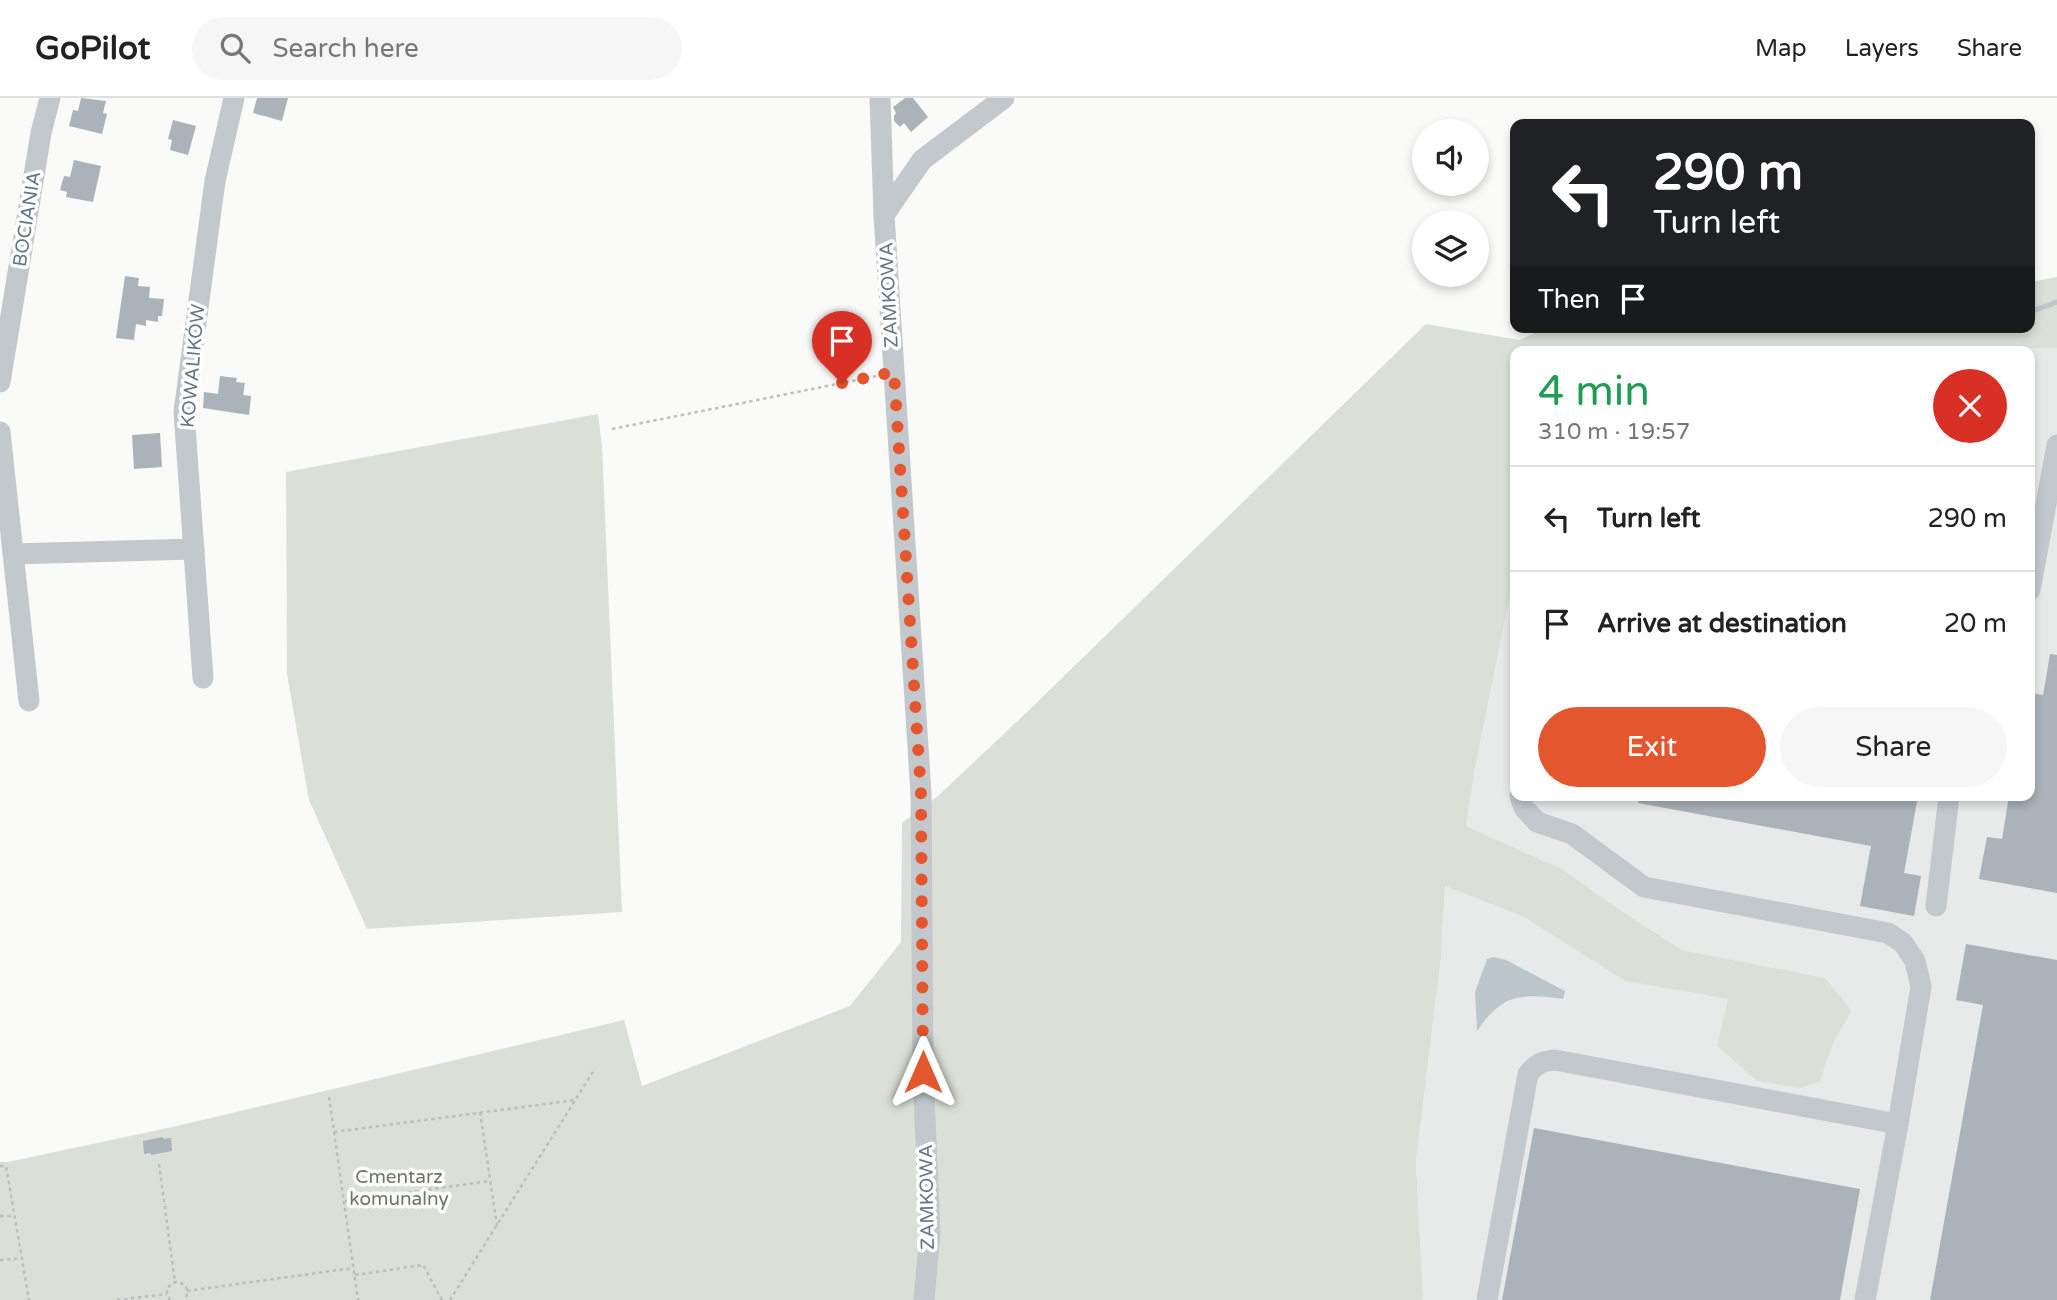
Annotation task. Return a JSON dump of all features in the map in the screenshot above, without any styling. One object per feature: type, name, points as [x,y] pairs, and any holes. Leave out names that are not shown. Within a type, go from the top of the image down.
[{"type":"street","name":"BOCIANIA","points":[[0,382],[41,133],[50,98]]},
{"type":"street","name":"KOWALIKÓW","points":[[203,678],[184,412],[215,181],[234,98]]},
{"type":"street","points":[[880,98],[884,215]]},
{"type":"street","name":"ZAMKOWA","points":[[925,1300],[930,1232],[923,1072],[921,794],[884,215],[922,160],[1004,98]]},
{"type":"street","points":[[0,432],[29,701]]},
{"type":"street","points":[[2035,563],[2057,445]]},
{"type":"street","points":[[13,554],[194,549]]},
{"type":"street","points":[[1522,801],[1524,808],[1537,822],[1572,834],[1644,887],[1888,933],[1903,943],[1915,961],[1921,987],[1865,1300]]},
{"type":"street","points":[[1936,906],[1948,801]]},
{"type":"street","points":[[1487,1300],[1528,1074],[1534,1065],[1555,1060],[1898,1124]]},
{"type":"path","points":[[612,429],[894,372]]},
{"type":"path","points":[[450,1300],[594,1070]]},
{"type":"path","points":[[330,1097],[358,1300]]},
{"type":"path","points":[[334,1132],[576,1100]]},
{"type":"path","points":[[480,1112],[497,1226]]},
{"type":"path","points":[[159,1164],[175,1282]]},
{"type":"path","points":[[0,1166],[6,1166],[29,1300]]},
{"type":"path","points":[[344,1201],[490,1181]]},
{"type":"path","points":[[0,1216],[14,1216]]},
{"type":"path","points":[[0,1260],[22,1258]]},
{"type":"path","points":[[354,1275],[423,1265],[442,1300]]},
{"type":"path","points":[[187,1291],[353,1268]]},
{"type":"path","points":[[170,1300],[167,1287],[175,1282],[182,1283],[187,1291]]},
{"type":"path","points":[[184,1300],[187,1291]]},
{"type":"path","points":[[117,1300],[167,1294]]},
{"type":"shaded area","points":[[2035,348],[2057,348],[2057,1300],[1423,1300],[1416,1161],[1441,957],[1445,886],[1524,917],[1625,981],[1728,999],[1820,1081],[1834,1041],[1852,1011],[1824,978],[1682,950],[1562,869],[1466,826],[1510,596],[1510,801],[2035,801]]},
{"type":"shaded area","points":[[1493,957],[1506,960],[1565,991],[1563,999],[1535,996],[1514,999],[1495,1010],[1477,1031],[1475,992],[1487,959]]},
{"type":"green space","name":"Cmentarz komunalny","points":[[2057,277],[2057,348],[1510,346],[1510,596],[1466,826],[1562,869],[1682,950],[1825,978],[1852,1011],[1834,1041],[1820,1081],[1801,1088],[1757,1081],[1717,1046],[1728,999],[1625,981],[1524,917],[1445,886],[1441,957],[1416,1161],[1423,1300],[0,1300],[0,1162],[177,1126],[624,1020],[642,1086],[850,1006],[901,942],[902,823],[939,795],[1025,714],[1426,324],[1519,340],[1535,333],[2035,333],[2035,281]]},
{"type":"green space","points":[[598,414],[602,446],[622,912],[367,929],[309,800],[287,674],[286,472]]},
{"type":"building","points":[[81,98],[106,101],[103,113],[107,114],[102,134],[69,126],[73,110],[78,111]]},
{"type":"building","points":[[257,98],[288,98],[282,121],[253,113]]},
{"type":"building","points":[[905,98],[913,98],[928,117],[911,132],[904,123],[900,127],[894,121],[896,113],[893,107]]},
{"type":"building","points":[[173,120],[196,126],[188,155],[170,150],[172,140],[168,139]]},
{"type":"building","points":[[74,160],[101,166],[93,202],[66,197],[67,192],[60,190],[64,176],[70,177]]},
{"type":"building","points":[[125,276],[139,278],[138,286],[150,287],[149,298],[164,299],[162,316],[158,316],[158,322],[146,320],[146,326],[136,324],[134,340],[116,338]]},
{"type":"building","points":[[220,376],[237,378],[236,382],[245,383],[243,395],[251,396],[249,415],[203,408],[204,392],[218,394]]},
{"type":"building","points":[[160,433],[162,467],[134,469],[132,435]]},
{"type":"building","points":[[2050,654],[2057,655],[2057,893],[1979,879],[1987,837],[2002,839],[2008,801],[2035,801],[2035,694],[2043,695]]},
{"type":"building","points":[[1917,801],[1904,873],[1921,876],[1914,916],[1860,906],[1871,846],[1638,803]]},
{"type":"building","points":[[1966,944],[2057,960],[2057,1300],[1930,1300],[1983,1005],[1956,1000]]},
{"type":"building","points":[[1534,1128],[1860,1189],[1840,1300],[1502,1300]]},
{"type":"building","points":[[171,1138],[172,1151],[144,1154],[143,1141]]},
{"type":"waterway","points":[[2035,310],[2057,302]]},
{"type":"route","points":[[842,383],[894,372],[921,794],[923,1072]]}]
